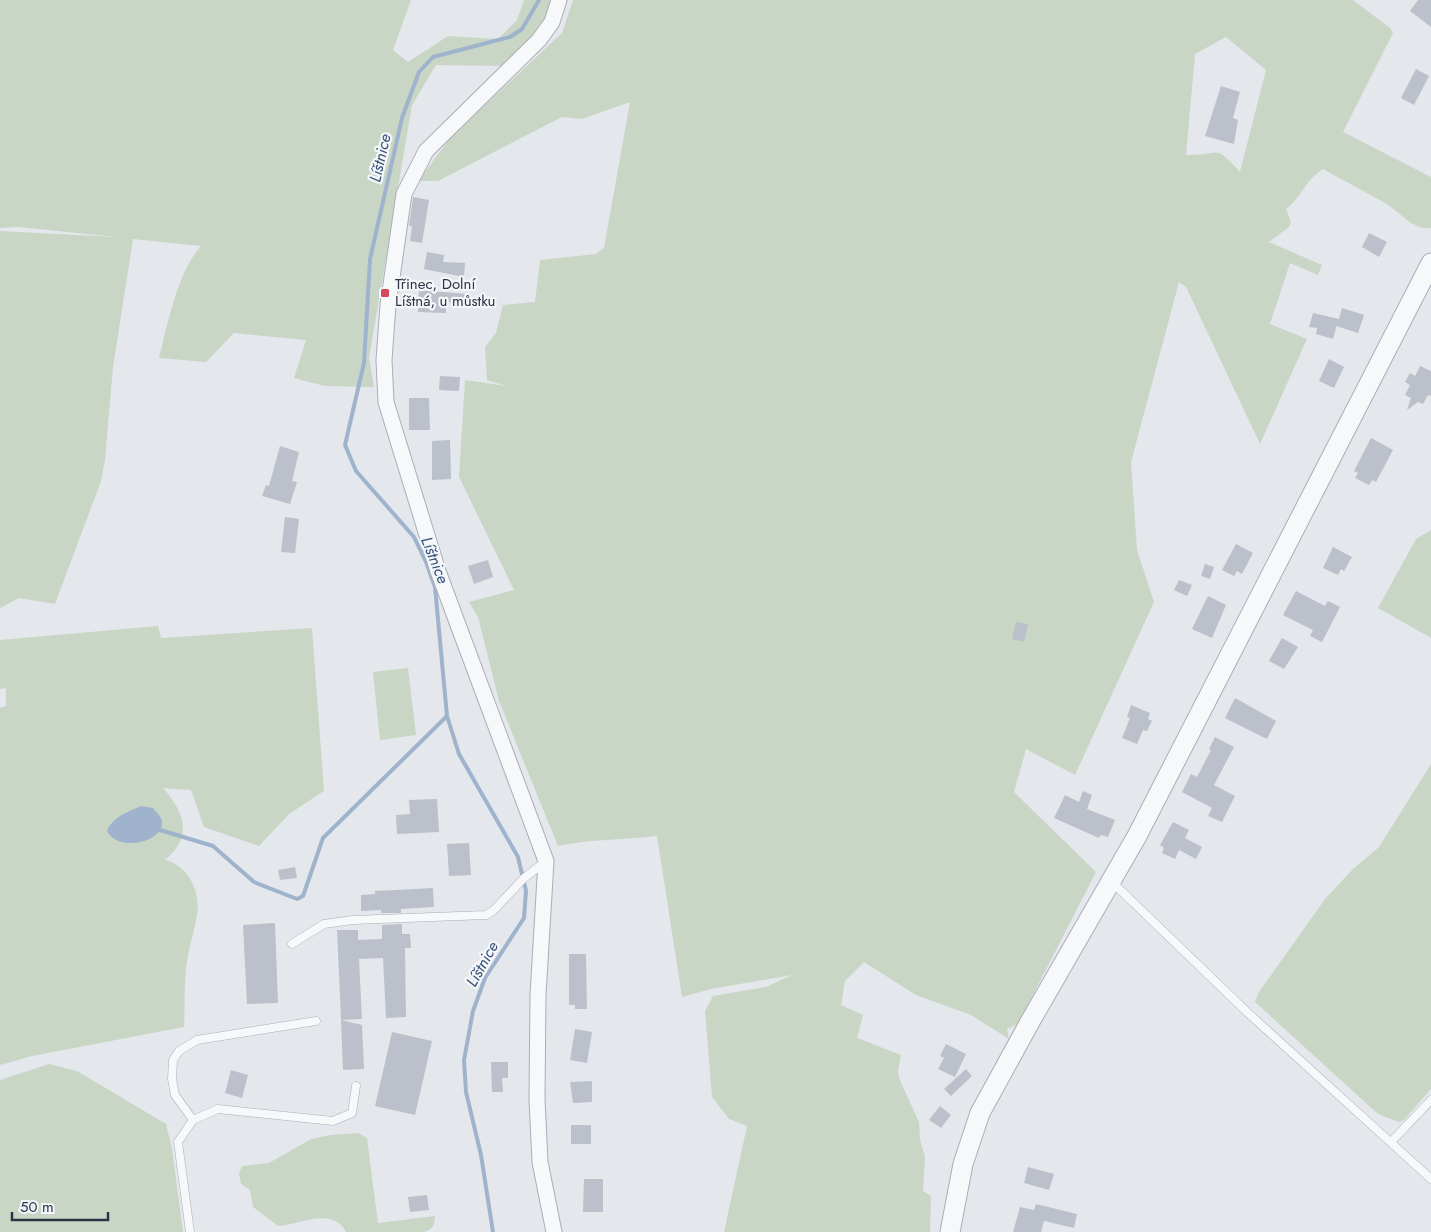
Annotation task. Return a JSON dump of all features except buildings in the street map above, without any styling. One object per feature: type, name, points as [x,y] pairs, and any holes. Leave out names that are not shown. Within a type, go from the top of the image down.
[{"type":"street","points":[[554,1232],[540,1162],[537,1099],[538,995],[546,861],[438,571],[386,402],[384,360],[388,305],[400,213],[404,194],[413,173],[426,151],[539,40],[552,22],[559,0]]},
{"type":"street","points":[[952,1231],[964,1164],[980,1113],[1137,836],[1431,263]]},
{"type":"lane","points":[[292,944],[324,924],[352,920],[486,915],[494,910],[523,879],[546,861]]},
{"type":"lane","points":[[1111,882],[1247,1012],[1431,1178]]},
{"type":"lane","points":[[194,1120],[175,1095],[172,1078],[173,1060],[179,1051],[197,1040],[316,1021]]},
{"type":"lane","points":[[190,1232],[178,1142],[194,1120],[218,1109],[332,1121],[352,1113],[356,1086]]},
{"type":"lane","points":[[1392,1141],[1431,1100]]},
{"type":"green space","points":[[0,0],[411,0],[393,50],[408,62],[448,36],[498,39],[517,20],[524,0],[554,0],[539,28],[502,66],[436,65],[412,105],[369,358],[374,387],[325,386],[294,378],[306,340],[234,333],[206,362],[159,358],[174,299],[186,270],[201,246],[133,239],[113,367],[105,460],[101,481],[55,604],[19,598],[0,608],[0,231],[116,237],[19,227],[0,228]]},
{"type":"green space","points":[[573,0],[1353,0],[1390,28],[1393,33],[1343,132],[1431,177],[1431,228],[1422,228],[1411,223],[1387,204],[1323,169],[1312,178],[1286,209],[1291,222],[1289,227],[1269,242],[1322,265],[1318,275],[1290,263],[1270,324],[1307,339],[1260,444],[1186,287],[1179,282],[1131,462],[1137,550],[1154,602],[1075,775],[1026,749],[1014,792],[1096,872],[1018,1024],[1007,1029],[1009,1039],[971,1015],[916,995],[864,962],[845,981],[841,1005],[863,1015],[857,1038],[901,1055],[898,1070],[899,1078],[919,1122],[920,1140],[925,1157],[923,1191],[931,1196],[930,1232],[724,1232],[747,1126],[729,1119],[712,1097],[705,1011],[713,996],[766,987],[792,975],[711,989],[682,997],[657,836],[582,842],[558,846],[499,701],[478,617],[469,602],[514,590],[459,477],[465,380],[506,386],[487,380],[485,347],[496,333],[503,305],[535,302],[540,260],[596,254],[604,248],[630,102],[582,119],[562,117],[438,181],[418,181],[451,137],[562,33]],"holes":[[[1226,37],[1266,70],[1240,172],[1221,154],[1186,155],[1195,54]]]},
{"type":"green space","points":[[1431,530],[1431,638],[1378,608],[1416,539]]},
{"type":"green space","points":[[158,626],[161,638],[312,628],[324,791],[289,814],[259,846],[204,827],[191,790],[163,788],[177,807],[183,825],[180,843],[165,860],[180,867],[186,874],[195,889],[198,906],[186,968],[184,1027],[32,1056],[0,1065],[0,708],[6,706],[6,688],[0,689],[0,640]]},
{"type":"green space","points":[[408,668],[416,735],[380,740],[373,672]]},
{"type":"green space","points":[[1431,764],[1431,1089],[1404,1120],[1399,1122],[1378,1114],[1255,1002],[1259,992],[1325,899],[1353,869],[1379,847]]},
{"type":"green space","points":[[49,1064],[77,1071],[166,1124],[172,1149],[183,1232],[0,1232],[0,1080]]},
{"type":"green space","points":[[358,1133],[367,1138],[378,1223],[435,1216],[433,1225],[429,1230],[424,1232],[346,1232],[340,1224],[324,1218],[278,1226],[253,1207],[250,1190],[241,1184],[239,1173],[242,1166],[269,1163],[311,1139],[330,1135]]},
{"type":"water","points":[[141,806],[153,808],[161,817],[161,829],[156,835],[148,840],[129,843],[112,837],[107,830],[113,821]]},
{"type":"waterway","name":"Líštnice","points":[[493,1232],[481,1155],[466,1092],[464,1060],[473,1011],[485,978],[524,918],[526,891],[518,857],[459,754],[447,716],[435,587],[426,562],[414,537],[356,471],[345,445],[364,363],[370,259],[402,118],[419,72],[433,57],[510,37],[522,29],[539,0]]},
{"type":"waterway","points":[[160,830],[213,846],[254,882],[297,899],[303,896],[323,838],[447,716]]},
{"type":"place","name":"Třinec, Dolní Líštná, u můstku","points":[[385,293]]}]
